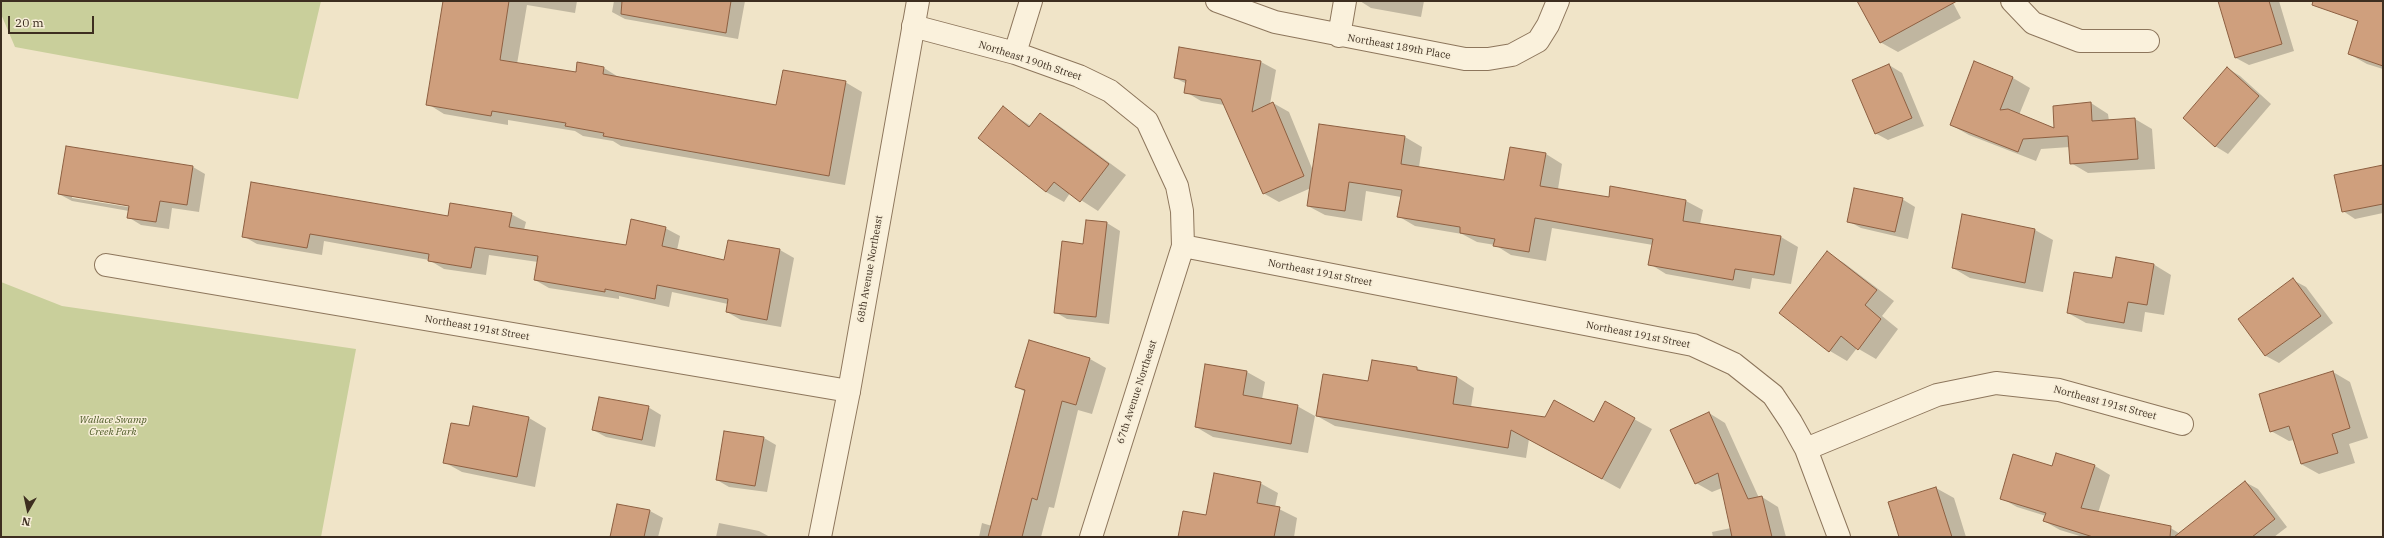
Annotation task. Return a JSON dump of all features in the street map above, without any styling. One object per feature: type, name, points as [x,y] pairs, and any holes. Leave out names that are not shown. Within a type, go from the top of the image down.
[{"type":"street","name":"68th Avenue Northeast","points":[[820,537],[849,391],[918,1]]},
{"type":"street","points":[[1015,53],[1031,1]]},
{"type":"street","name":"Northeast 189th Place","points":[[1217,1],[1275,22],[1339,36],[1465,59],[1488,58],[1512,54],[1538,41],[1548,25],[1558,1]]},
{"type":"street","points":[[1339,36],[1345,1]]},
{"type":"street","points":[[2012,1],[2033,23],[2080,41],[2148,41]]},
{"type":"street","name":"Northeast 190th Street","points":[[913,26],[1015,53],[1080,76],[1110,92],[1147,121],[1177,186],[1182,211],[1183,246]]},
{"type":"street","name":"Northeast 191st Street","points":[[1183,246],[1692,346],[1734,364],[1754,378],[1773,395],[1806,449],[1938,395],[1996,382],[2059,390],[2182,424]]},
{"type":"street","name":"67th Avenue Northeast","points":[[1091,537],[1183,246]]},
{"type":"street","name":"Northeast 191st Street","points":[[106,264],[849,391]]},
{"type":"street","points":[[1806,449],[1839,537]]},
{"type":"green space","points":[[1,1],[321,1],[298,99],[15,47],[1,14]]},
{"type":"green space","name":"Wallace Swamp Creek Park","points":[[1,282],[62,306],[356,349],[321,537],[1,537]]},
{"type":"building","points":[[443,1],[509,1],[500,60],[576,72],[577,62],[604,67],[603,74],[776,105],[783,70],[846,81],[829,176],[603,136],[604,133],[565,126],[566,123],[492,111],[491,116],[426,105]]},
{"type":"building","points":[[622,1],[731,1],[726,33],[621,14]]},
{"type":"building","points":[[1857,1],[1957,1],[1880,43]]},
{"type":"building","points":[[2218,1],[2269,1],[2282,44],[2235,58]]},
{"type":"building","points":[[2313,1],[2383,1],[2383,66],[2348,54],[2358,21],[2312,5]]},
{"type":"building","points":[[1179,47],[1261,61],[1252,112],[1273,102],[1304,176],[1263,194],[1221,99],[1184,93],[1186,80],[1174,78]]},
{"type":"building","points":[[1974,61],[2013,77],[2000,110],[2008,109],[2054,128],[2053,106],[2091,102],[2092,121],[2135,118],[2138,159],[2070,164],[2068,136],[2023,139],[2018,152],[1950,125]]},
{"type":"building","points":[[1889,64],[1912,118],[1875,134],[1852,80]]},
{"type":"building","points":[[2227,67],[2259,96],[2215,147],[2183,118]]},
{"type":"building","points":[[1003,106],[1029,127],[1040,113],[1109,164],[1080,202],[1054,182],[1046,192],[978,138]]},
{"type":"building","points":[[1319,124],[1405,136],[1401,164],[1504,180],[1510,147],[1546,153],[1540,186],[1609,197],[1610,186],[1686,200],[1683,221],[1781,236],[1774,275],[1735,269],[1733,280],[1648,265],[1653,239],[1535,218],[1529,252],[1493,246],[1495,239],[1460,233],[1460,227],[1397,217],[1402,190],[1349,182],[1345,211],[1307,206]]},
{"type":"building","points":[[66,146],[193,166],[187,205],[160,201],[156,222],[127,218],[129,206],[58,194]]},
{"type":"building","points":[[2383,165],[2383,204],[2342,212],[2334,175]]},
{"type":"building","points":[[251,182],[448,216],[450,203],[512,213],[509,227],[626,245],[631,219],[666,227],[662,246],[724,260],[728,240],[780,249],[767,320],[726,312],[728,299],[657,285],[655,299],[605,289],[605,292],[534,280],[538,256],[475,247],[471,268],[428,261],[429,254],[310,234],[307,248],[242,237]]},
{"type":"building","points":[[1854,188],[1903,198],[1895,232],[1847,222]]},
{"type":"building","points":[[1962,214],[2035,229],[2025,283],[1952,268]]},
{"type":"building","points":[[1086,220],[1107,222],[1096,317],[1054,313],[1062,241],[1083,244]]},
{"type":"building","points":[[1827,251],[1877,290],[1865,305],[1881,319],[1858,350],[1841,336],[1829,352],[1779,313]]},
{"type":"building","points":[[2116,257],[2154,264],[2147,305],[2128,302],[2124,323],[2067,313],[2074,272],[2112,278]]},
{"type":"building","points":[[2293,278],[2321,316],[2265,356],[2238,319]]},
{"type":"building","points":[[1029,340],[1090,358],[1076,405],[1062,401],[1037,500],[1032,498],[1022,537],[988,537],[1025,390],[1015,387]]},
{"type":"building","points":[[1372,360],[1417,367],[1417,370],[1457,377],[1453,404],[1545,417],[1554,400],[1594,422],[1605,401],[1635,418],[1602,479],[1511,430],[1508,448],[1316,416],[1323,374],[1368,381]]},
{"type":"building","points":[[1205,364],[1247,371],[1243,395],[1298,405],[1291,444],[1195,427]]},
{"type":"building","points":[[2333,371],[2350,428],[2332,434],[2338,453],[2301,464],[2289,426],[2270,432],[2259,394]]},
{"type":"building","points":[[599,397],[649,406],[642,440],[592,430]]},
{"type":"building","points":[[473,406],[529,417],[517,477],[443,463],[451,423],[469,426]]},
{"type":"building","points":[[1709,412],[1748,499],[1762,496],[1772,537],[1732,537],[1718,473],[1695,484],[1670,430]]},
{"type":"building","points":[[724,431],[764,437],[755,486],[716,480]]},
{"type":"building","points":[[2056,453],[2095,465],[2081,508],[2171,526],[2170,537],[2093,537],[2043,521],[2046,513],[2000,499],[2013,454],[2052,466]]},
{"type":"building","points":[[1214,473],[1261,482],[1257,503],[1280,507],[1274,537],[1178,537],[1183,511],[1206,515]]},
{"type":"building","points":[[2245,481],[2275,519],[2252,537],[2174,537]]},
{"type":"building","points":[[1936,487],[1952,537],[1899,537],[1888,502]]},
{"type":"building","points":[[617,504],[650,510],[644,537],[610,537]]}]
